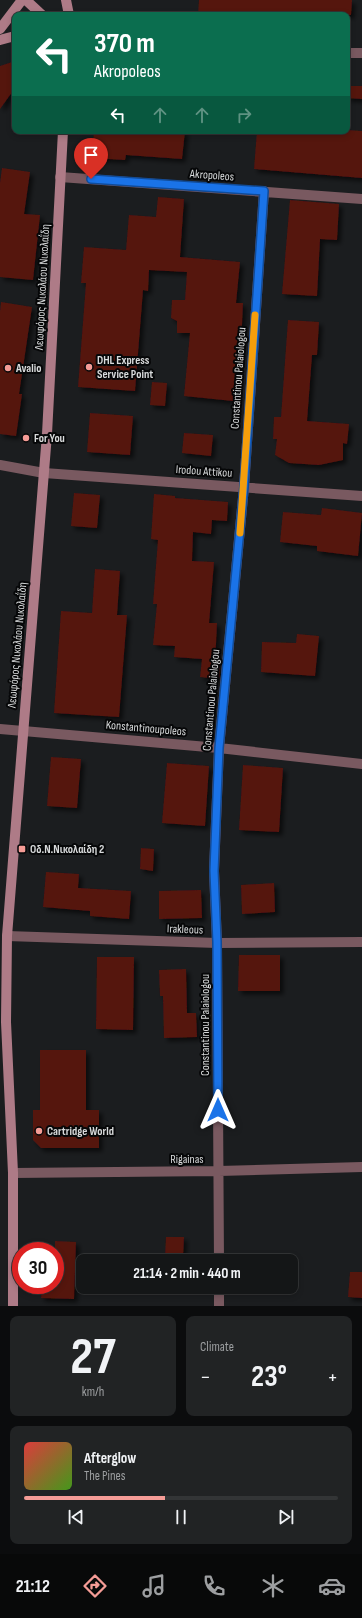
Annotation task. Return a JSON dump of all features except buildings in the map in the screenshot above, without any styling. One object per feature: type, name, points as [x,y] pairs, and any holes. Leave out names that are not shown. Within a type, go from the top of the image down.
[{"type":"street","points":[[13,12],[22,0]]},
{"type":"street","points":[[26,0],[39,12]]},
{"type":"street","points":[[66,0],[68,12]]},
{"type":"street","points":[[0,29],[12,13]]},
{"type":"street","points":[[0,40],[12,37]]},
{"type":"street","points":[[350,53],[362,53]]},
{"type":"street","name":"Λεωφόρος Νικολάου Νικολαΐδη","points":[[13,1306],[13,1173],[3,1022],[7,936],[22,731],[47,434],[60,177],[64,134]]},
{"type":"street","name":"Akropoleos","points":[[60,177],[362,199]]},
{"type":"street","name":"Constantinou Palaiologou","points":[[219,1254],[217,942],[214,871],[219,748],[244,487],[264,191]]},
{"type":"street","name":"Irodou Attikou","points":[[0,465],[44,473],[362,496]]},
{"type":"street","name":"Konstantinoupoleos","points":[[0,729],[219,748],[362,764]]},
{"type":"street","name":"Irakleous","points":[[7,936],[217,942],[362,942]]},
{"type":"street","name":"Rigainas","points":[[13,1173],[219,1171],[362,1167]]},
{"type":"street","points":[[219,1294],[219,1306]]},
{"type":"slow traffic","points":[[240,533],[255,315]]},
{"type":"place","name":"DHL Express Service Point","points":[[89,367]]},
{"type":"place","name":"Avalio","points":[[8,368]]},
{"type":"place","name":"For You","points":[[26,438]]},
{"type":"place","name":"Οδ.Ν.Νικολαίδη 2","points":[[22,849]]},
{"type":"place","name":"Cartridge World","points":[[39,1131]]},
{"type":"route","points":[[91,179],[264,191],[244,487],[219,748],[214,871],[217,942],[218,1110]]}]
